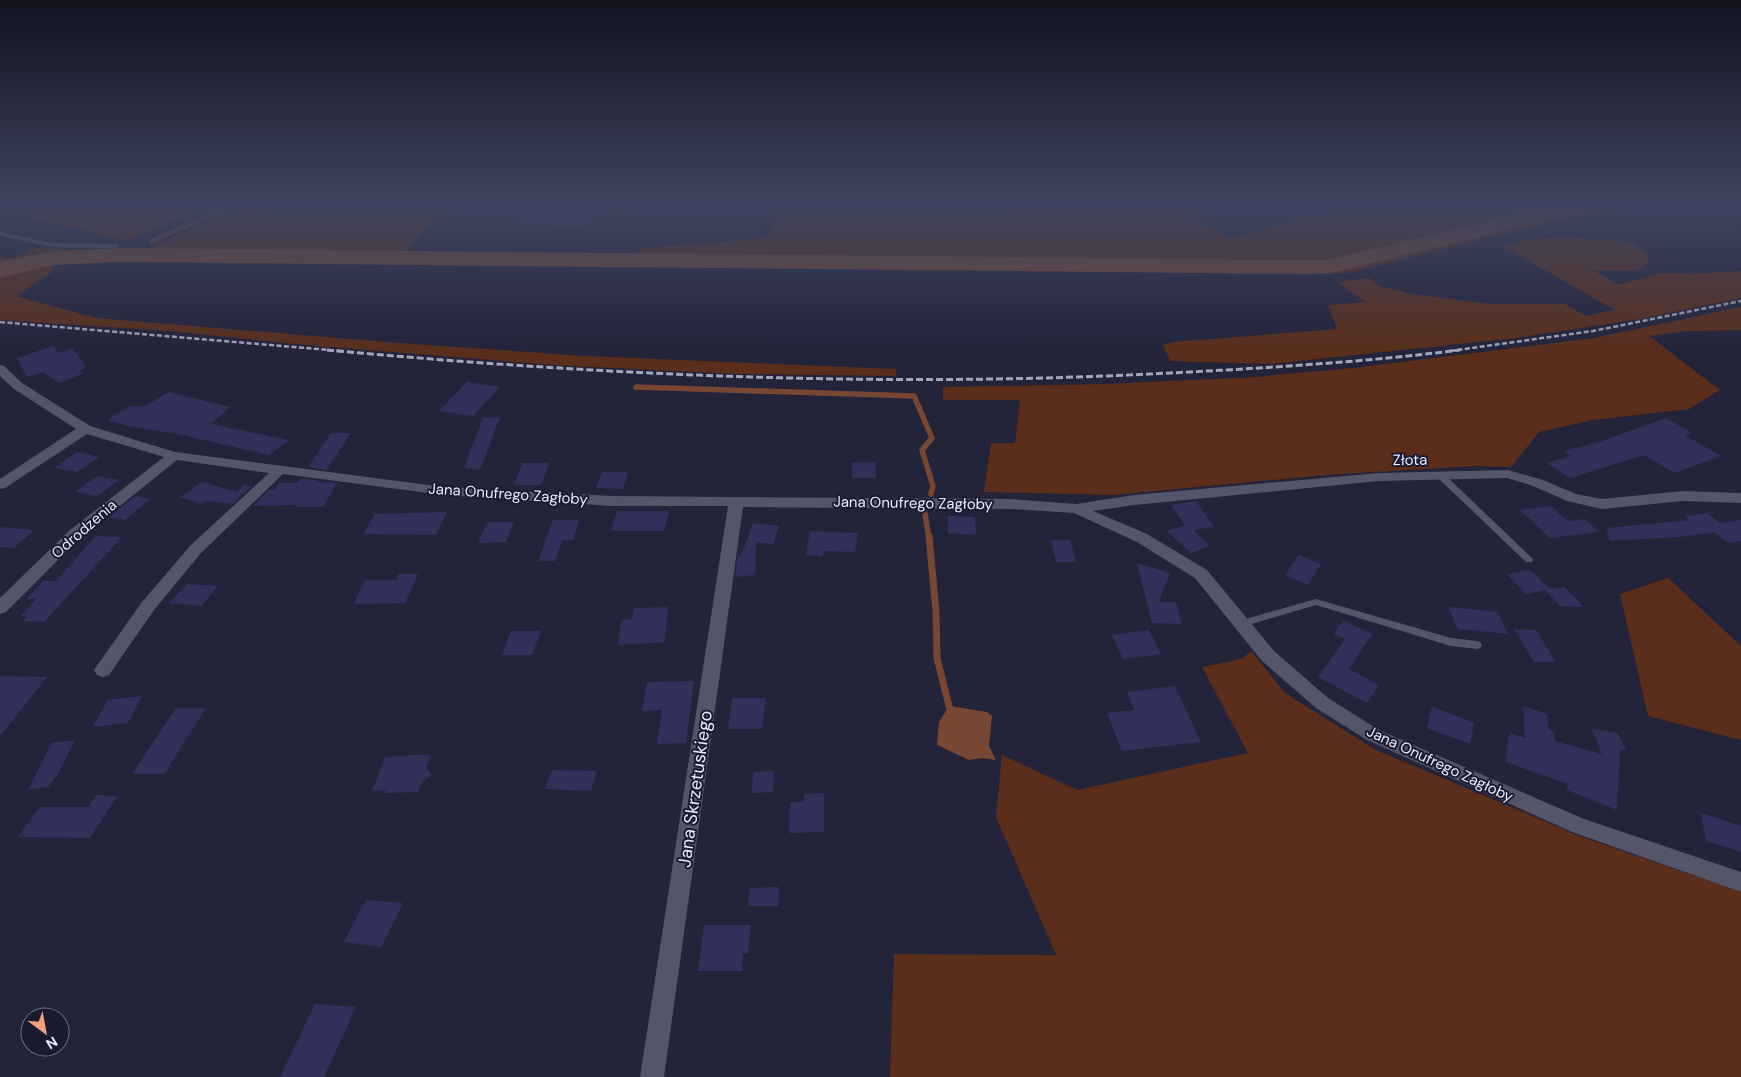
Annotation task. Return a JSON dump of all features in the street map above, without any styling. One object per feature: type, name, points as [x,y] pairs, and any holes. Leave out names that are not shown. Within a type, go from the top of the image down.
[{"type":"street","name":"Jana Onufrego Zagłoby","points":[[0,369],[18,386],[85,429],[174,456],[444,491],[612,501],[1011,504],[1076,509],[1142,538],[1201,574],[1268,656],[1322,703],[1373,735],[1579,826],[1741,882]]},
{"type":"street","points":[[0,486],[85,429]]},
{"type":"street","name":"Odrodzenia","points":[[0,608],[75,534],[174,456]]},
{"type":"street","points":[[103,670],[148,606],[196,549],[281,469]]},
{"type":"street","name":"Złota","points":[[1076,509],[1134,500],[1370,478],[1508,474],[1572,498],[1602,504],[1683,496],[1741,498]]},
{"type":"street","name":"Jana Skrzetuskiego","points":[[652,1077],[736,502]]},
{"type":"lane","points":[[1441,476],[1530,560]]},
{"type":"lane","points":[[1241,623],[1316,602],[1451,642],[1477,646]]},
{"type":"shaded area","points":[[22,254],[57,254],[0,268],[0,256],[12,259]]},
{"type":"shaded area","points":[[1371,254],[1331,264],[1280,265],[638,255]]},
{"type":"shaded area","points":[[1394,254],[1424,254],[1348,273],[1327,274],[1321,270],[1334,269]]},
{"type":"shaded area","points":[[1517,254],[1647,254],[1649,262],[1639,270],[1593,270],[1617,285],[1661,273],[1693,274],[1741,271],[1741,298],[1640,319],[1516,338],[1270,364],[1170,361],[1163,345],[1173,342],[1337,329],[1328,305],[1365,302],[1338,282],[1369,278],[1379,286],[1411,294],[1490,304],[1565,304],[1585,316],[1615,310]]},
{"type":"shaded area","points":[[53,262],[52,272],[16,296],[96,318],[385,342],[585,356],[896,369],[896,376],[735,374],[552,365],[305,345],[170,331],[0,320],[0,272]]},
{"type":"shaded area","points":[[1741,307],[1741,330],[1688,331],[1649,336],[1720,390],[1689,409],[1593,420],[1539,432],[1511,467],[1473,466],[1326,475],[1113,495],[984,492],[991,443],[1015,443],[1020,400],[943,400],[943,387],[1105,384],[1255,377],[1353,368],[1594,338]]},
{"type":"shaded area","points":[[1668,578],[1741,646],[1741,740],[1648,716],[1620,594]]},
{"type":"shaded area","points":[[1251,651],[1285,693],[1376,750],[1582,837],[1741,892],[1741,1077],[890,1077],[894,954],[1056,955],[996,817],[1002,755],[1077,790],[1248,753],[1202,667],[1242,659]]},
{"type":"shaded area","points":[[949,706],[987,712],[992,716],[989,746],[996,760],[982,758],[969,760],[937,745],[939,722]]},
{"type":"building","points":[[54,346],[58,353],[73,348],[86,368],[80,370],[84,373],[59,383],[43,372],[27,377],[17,358]]},
{"type":"building","points":[[467,382],[500,387],[473,416],[439,411]]},
{"type":"building","points":[[168,392],[230,407],[211,424],[289,440],[269,455],[107,420],[128,407],[144,407]]},
{"type":"building","points":[[500,417],[480,470],[464,468],[483,418]]},
{"type":"building","points":[[1666,418],[1692,433],[1685,435],[1721,456],[1675,473],[1644,455],[1570,478],[1547,463],[1571,456],[1564,451],[1599,442]]},
{"type":"building","points":[[331,433],[351,433],[326,470],[308,467]]},
{"type":"building","points":[[77,452],[99,457],[77,472],[54,468]]},
{"type":"building","points":[[875,462],[876,478],[852,478],[852,463]]},
{"type":"building","points":[[522,463],[549,463],[541,485],[514,485]]},
{"type":"building","points":[[602,472],[628,472],[623,489],[596,488]]},
{"type":"building","points":[[97,476],[119,480],[97,496],[75,492]]},
{"type":"building","points":[[301,478],[318,482],[337,483],[323,507],[295,507],[297,505],[253,506],[270,489],[274,490],[279,483],[298,483]]},
{"type":"building","points":[[202,482],[237,492],[244,485],[252,486],[233,504],[206,501],[202,504],[180,497]]},
{"type":"building","points":[[135,496],[150,499],[125,520],[109,517]]},
{"type":"building","points":[[1196,501],[1214,527],[1193,530],[1210,546],[1191,553],[1167,531],[1185,525],[1171,505]]},
{"type":"building","points":[[1551,506],[1567,521],[1585,519],[1599,532],[1550,538],[1520,510]]},
{"type":"building","points":[[617,511],[669,511],[664,531],[611,531]]},
{"type":"building","points":[[447,512],[436,535],[363,534],[375,514]]},
{"type":"building","points":[[1707,513],[1720,523],[1741,520],[1741,541],[1728,543],[1714,532],[1680,537],[1609,541],[1607,528],[1689,520],[1685,516]]},
{"type":"building","points":[[948,516],[975,517],[976,535],[948,533]]},
{"type":"building","points":[[553,520],[579,520],[573,540],[562,540],[555,561],[538,561]]},
{"type":"building","points":[[487,522],[514,522],[506,542],[478,543]]},
{"type":"building","points":[[753,523],[779,526],[773,544],[756,542],[755,575],[735,577],[738,556],[741,556]]},
{"type":"building","points":[[0,527],[34,530],[14,548],[0,547]]},
{"type":"building","points":[[810,531],[858,533],[855,552],[824,551],[823,556],[806,555]]},
{"type":"building","points":[[96,536],[122,537],[44,622],[22,621],[27,616],[21,616],[36,599],[26,599],[43,581],[56,581]]},
{"type":"building","points":[[1051,540],[1070,540],[1076,562],[1056,562]]},
{"type":"building","points":[[1299,555],[1321,564],[1308,585],[1285,575]]},
{"type":"building","points":[[1137,563],[1170,573],[1159,602],[1176,602],[1182,624],[1152,623]]},
{"type":"building","points":[[1530,570],[1550,589],[1565,587],[1584,607],[1560,606],[1545,590],[1526,594],[1507,574]]},
{"type":"building","points":[[398,574],[418,574],[405,603],[354,604],[365,580],[396,580]]},
{"type":"building","points":[[187,584],[218,586],[201,606],[169,603]]},
{"type":"building","points":[[668,607],[665,642],[618,645],[621,620],[632,619],[634,608]]},
{"type":"building","points":[[1448,607],[1498,612],[1508,634],[1458,629]]},
{"type":"building","points":[[1343,620],[1372,634],[1349,669],[1379,685],[1367,703],[1318,677],[1345,639],[1334,634]]},
{"type":"building","points":[[1514,629],[1536,630],[1556,662],[1534,662]]},
{"type":"building","points":[[1149,630],[1161,654],[1123,659],[1112,635]]},
{"type":"building","points":[[511,631],[541,631],[532,655],[502,655]]},
{"type":"building","points":[[0,676],[47,677],[0,736]]},
{"type":"building","points":[[694,681],[686,743],[657,744],[662,710],[642,711],[647,682]]},
{"type":"building","points":[[1175,686],[1201,742],[1122,751],[1107,713],[1134,710],[1127,692]]},
{"type":"building","points":[[142,696],[128,723],[92,727],[108,700]]},
{"type":"building","points":[[732,698],[766,698],[762,729],[728,729]]},
{"type":"building","points":[[1432,706],[1474,723],[1470,744],[1427,728]]},
{"type":"building","points":[[1523,706],[1547,714],[1549,730],[1554,732],[1555,741],[1602,754],[1592,729],[1618,733],[1626,750],[1620,749],[1617,810],[1567,790],[1568,784],[1506,762],[1508,736],[1510,737],[1510,733],[1525,738]]},
{"type":"building","points":[[176,708],[206,708],[164,774],[132,774]]},
{"type":"building","points":[[75,740],[58,774],[48,787],[28,790],[52,743]]},
{"type":"building","points":[[431,754],[426,768],[432,775],[422,782],[418,792],[384,793],[386,790],[372,791],[385,757]]},
{"type":"building","points":[[552,770],[597,771],[591,791],[545,789]]},
{"type":"building","points":[[774,771],[773,792],[752,793],[753,772]]},
{"type":"building","points":[[824,793],[824,832],[789,833],[790,802],[804,802],[804,794]]},
{"type":"building","points":[[96,795],[117,796],[90,838],[18,837],[40,807],[88,807]]},
{"type":"building","points":[[1701,813],[1741,826],[1741,852],[1706,841]]},
{"type":"building","points":[[779,887],[778,906],[748,906],[750,888]]},
{"type":"building","points":[[366,900],[403,903],[381,947],[344,942]]},
{"type":"building","points":[[704,925],[751,925],[748,953],[743,953],[742,971],[698,971]]},
{"type":"building","points":[[315,1004],[356,1007],[324,1077],[280,1077]]},
{"type":"waterway","points":[[0,270],[53,258],[121,255],[1308,267],[1331,266],[1379,254]]},
{"type":"waterway","points":[[519,259],[522,263]]},
{"type":"waterway","points":[[636,387],[914,396],[932,438],[922,450],[933,486],[931,494]]},
{"type":"waterway","points":[[925,514],[929,538]]},
{"type":"waterway","points":[[929,536],[936,612],[937,658],[949,706]]},
{"type":"railway","points":[[1450,351],[1593,331],[1741,301]]},
{"type":"railway","points":[[0,322],[341,351]]},
{"type":"railway","points":[[327,350],[538,367],[643,373],[853,379],[959,379],[1170,373],[1352,361],[1460,350]]}]
